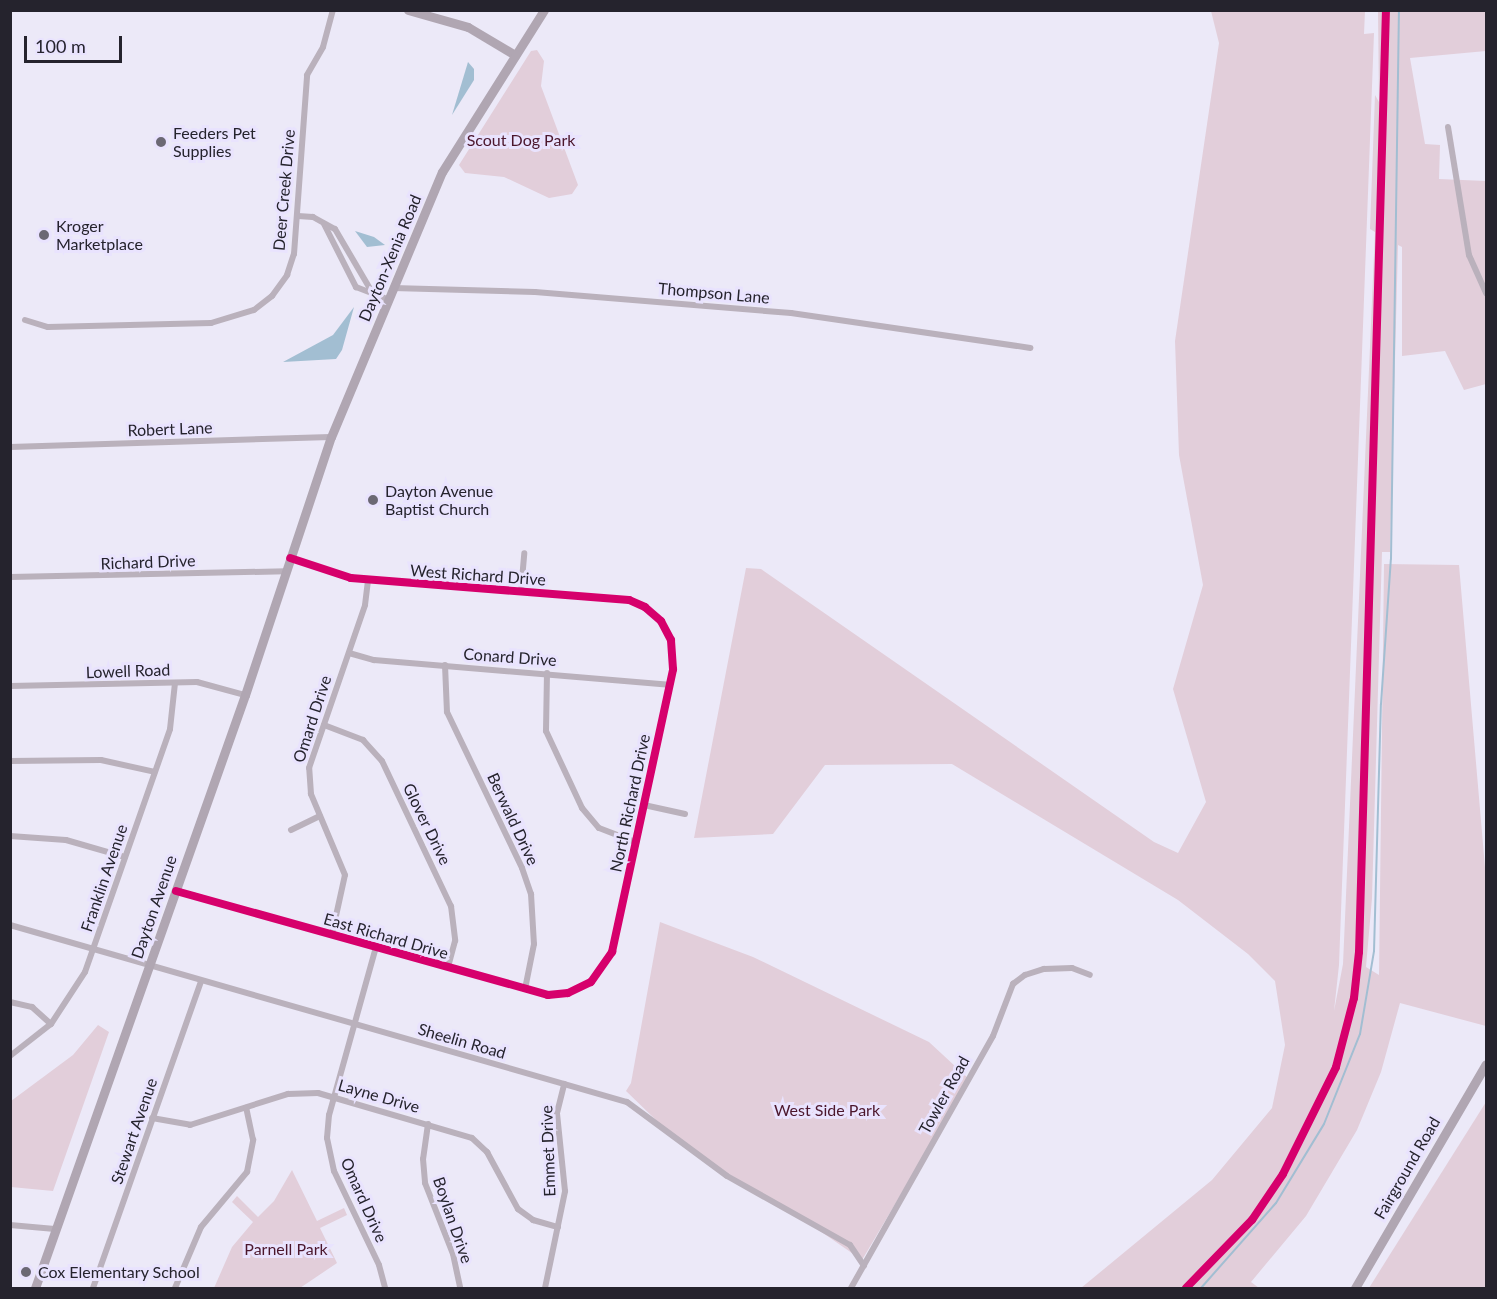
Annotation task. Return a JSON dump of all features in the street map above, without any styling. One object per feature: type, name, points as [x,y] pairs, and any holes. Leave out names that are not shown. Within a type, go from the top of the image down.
[{"type":"main road","points":[[408,10],[468,27],[515,55]]},
{"type":"main road","name":"Dayton-Xenia Road","points":[[298,534],[331,437],[449,160],[544,10]]},
{"type":"main road","name":"Dayton Avenue","points":[[35,1288],[245,695],[298,534]]},
{"type":"main road","name":"Fairground Road","points":[[1355,1288],[1486,1064]]},
{"type":"street","name":"Deer Creek Drive","points":[[25,320],[51,327],[211,323],[236,318],[272,296],[287,275],[298,216],[307,75],[323,46],[333,10]]},
{"type":"street","points":[[1448,127],[1469,255],[1486,293]]},
{"type":"street","points":[[298,216],[322,221],[335,229],[372,292],[388,299]]},
{"type":"street","name":"Thompson Lane","points":[[393,288],[535,292],[791,313],[1030,348]]},
{"type":"street","name":"Robert Lane","points":[[10,447],[331,437]]},
{"type":"street","points":[[521,591],[524,553]]},
{"type":"street","name":"West Richard Drive","points":[[291,558],[340,576],[368,580],[629,600],[645,607],[661,621]]},
{"type":"street","name":"Richard Drive","points":[[10,577],[286,571]]},
{"type":"street","name":"Omard Drive","points":[[332,934],[345,874],[320,816],[309,775],[365,605],[368,580]]},
{"type":"street","name":"North Richard Drive","points":[[587,985],[602,972],[612,952],[669,685],[673,650],[661,621]]},
{"type":"street","name":"Conard Drive","points":[[349,652],[374,660],[669,685]]},
{"type":"street","name":"Berwald Drive","points":[[445,665],[447,712],[522,868],[531,894],[534,944],[525,989]]},
{"type":"street","points":[[547,673],[546,731],[582,808],[599,828],[636,842]]},
{"type":"street","name":"Lowell Road","points":[[10,686],[175,682],[212,684],[245,695]]},
{"type":"street","name":"Franklin Avenue","points":[[10,1056],[51,1024],[76,991],[93,949],[174,717],[175,682]]},
{"type":"street","name":"Glover Drive","points":[[324,725],[363,740],[382,761],[451,906],[454,941],[448,967]]},
{"type":"street","points":[[10,761],[101,760],[155,772]]},
{"type":"street","points":[[644,805],[685,814]]},
{"type":"street","points":[[291,830],[320,816]]},
{"type":"street","points":[[10,836],[66,840],[125,856]]},
{"type":"street","name":"East Richard Drive","points":[[176,891],[525,989],[558,995],[587,985]]},
{"type":"street","name":"Sheelin Road","points":[[10,925],[635,1106],[728,1176],[850,1245],[864,1266]]},
{"type":"street","name":"Omard Drive","points":[[376,947],[327,1130],[330,1158],[379,1265],[386,1288]]},
{"type":"street","name":"Towler Road","points":[[851,1288],[993,1036],[1013,984],[1044,969],[1072,968],[1090,975]]},
{"type":"street","name":"Stewart Avenue","points":[[93,1288],[201,982]]},
{"type":"street","points":[[10,1002],[32,1007],[51,1024]]},
{"type":"street","name":"Emmet Drive","points":[[545,1288],[565,1180],[557,1113],[564,1084]]},
{"type":"street","name":"Layne Drive","points":[[152,1118],[190,1125],[298,1092],[334,1097],[429,1124],[478,1142],[518,1209],[533,1220],[558,1227]]},
{"type":"street","points":[[174,1288],[201,1227],[246,1172],[253,1140],[246,1108]]},
{"type":"street","name":"Boylan Drive","points":[[429,1124],[423,1159],[425,1183],[453,1254],[460,1288]]},
{"type":"street","points":[[10,1225],[56,1229]]},
{"type":"green space","points":[[1211,11],[1365,11],[1364,34],[1374,33],[1339,965],[1334,1011],[1343,964],[1375,232],[1370,229],[1375,95],[1379,102],[1378,11],[1486,11],[1486,51],[1410,58],[1425,144],[1440,145],[1439,179],[1486,181],[1486,384],[1464,390],[1445,351],[1402,356],[1402,247],[1398,245],[1390,552],[1382,552],[1372,898],[1366,967],[1379,975],[1384,564],[1459,565],[1486,879],[1486,1026],[1400,1003],[1381,1072],[1357,1130],[1306,1216],[1251,1282],[1259,1288],[1081,1288],[1212,1180],[1272,1108],[1285,1045],[1275,981],[1248,954],[1178,900],[952,764],[825,765],[773,834],[694,838],[746,568],[761,569],[1154,842],[1178,853],[1206,802],[1173,689],[1203,585],[1179,455],[1175,341],[1219,43]]},
{"type":"green space","name":"Scout Dog Park","points":[[537,50],[544,61],[541,86],[578,185],[572,194],[549,198],[504,177],[465,173],[459,165],[531,51]]},
{"type":"green space","name":"West Side Park","points":[[660,922],[753,957],[929,1042],[969,1079],[862,1260],[794,1213],[685,1148],[626,1091],[631,1083]]},
{"type":"green space","points":[[98,1025],[109,1032],[53,1191],[11,1187],[11,1101],[73,1055]]},
{"type":"green space","points":[[1486,1102],[1486,1288],[1369,1288],[1389,1256]]},
{"type":"green space","name":"Parnell Park","points":[[292,1170],[317,1221],[344,1208],[347,1215],[320,1228],[337,1263],[300,1288],[214,1288],[232,1247],[253,1222],[232,1202],[237,1196],[258,1217],[274,1201]]},
{"type":"water","points":[[468,62],[474,69],[474,80],[452,115]]},
{"type":"water","points":[[355,231],[374,237],[385,245],[367,247]]},
{"type":"water","points":[[354,307],[342,350],[336,359],[283,362],[333,335]]},
{"type":"waterway","points":[[1201,1288],[1276,1203],[1324,1124],[1360,1034],[1374,951],[1381,704],[1391,559],[1399,10]]},
{"type":"cycle path","points":[[1186,1288],[1252,1220],[1283,1174],[1336,1067],[1354,998],[1359,952],[1386,10]]},
{"type":"cycle path","points":[[176,891],[548,995],[568,993],[591,982],[612,952],[673,669],[671,640],[661,621],[645,607],[629,600],[351,578],[290,558]]},
{"type":"place","name":"Feeders Pet Supplies","points":[[161,142]]},
{"type":"place","name":"Kroger Marketplace","points":[[44,235]]},
{"type":"place","name":"Dayton Avenue Baptist Church","points":[[373,500]]},
{"type":"place","name":"Cox Elementary School","points":[[26,1272]]}]
